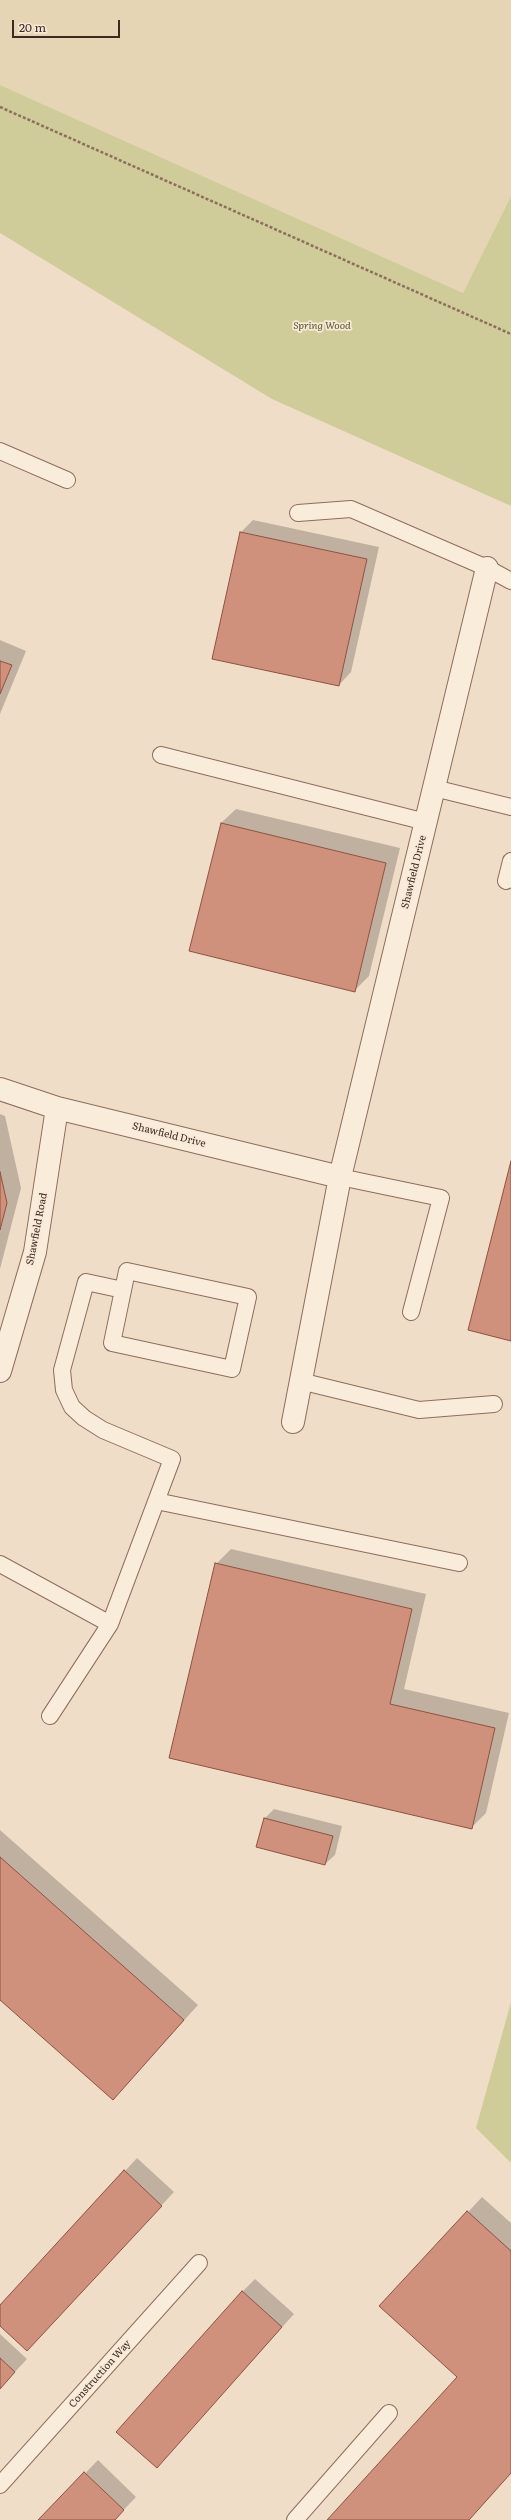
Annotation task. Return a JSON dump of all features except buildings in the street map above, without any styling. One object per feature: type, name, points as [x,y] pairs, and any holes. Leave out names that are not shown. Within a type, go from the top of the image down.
[{"type":"street","name":"Shawfield Drive","points":[[292,1422],[340,1176],[487,568]]},
{"type":"street","name":"Shawfield Drive","points":[[0,1089],[57,1108],[340,1176]]},
{"type":"street","name":"Shawfield Road","points":[[0,1371],[34,1252],[57,1108]]},
{"type":"lane","points":[[0,451],[67,480]]},
{"type":"lane","points":[[298,514],[351,509],[487,568],[511,581]]},
{"type":"lane","points":[[161,755],[426,822]]},
{"type":"lane","points":[[434,788],[511,807]]},
{"type":"lane","points":[[506,881],[511,861]]},
{"type":"lane","points":[[340,1176],[441,1198],[411,1312]]},
{"type":"lane","points":[[128,1271],[248,1297],[232,1369],[112,1343],[123,1290],[128,1271]]},
{"type":"lane","points":[[50,1716],[110,1624],[172,1459],[103,1430],[84,1418],[72,1407],[64,1390],[62,1370],[86,1282],[123,1290]]},
{"type":"lane","points":[[300,1381],[419,1410],[494,1404]]},
{"type":"lane","points":[[156,1500],[459,1563]]},
{"type":"lane","points":[[0,1564],[110,1624]]},
{"type":"lane","name":"Construction Way","points":[[0,2485],[199,2263]]},
{"type":"lane","points":[[296,2520],[389,2413]]},
{"type":"path","points":[[0,106],[511,334]]},
{"type":"shaded area","points":[[0,0],[511,0],[511,196],[463,293],[0,85]]},
{"type":"green space","name":"Spring Wood","points":[[0,85],[463,293],[511,196],[511,506],[272,399],[0,233]]},
{"type":"green space","points":[[511,2002],[511,2163],[476,2128]]}]
